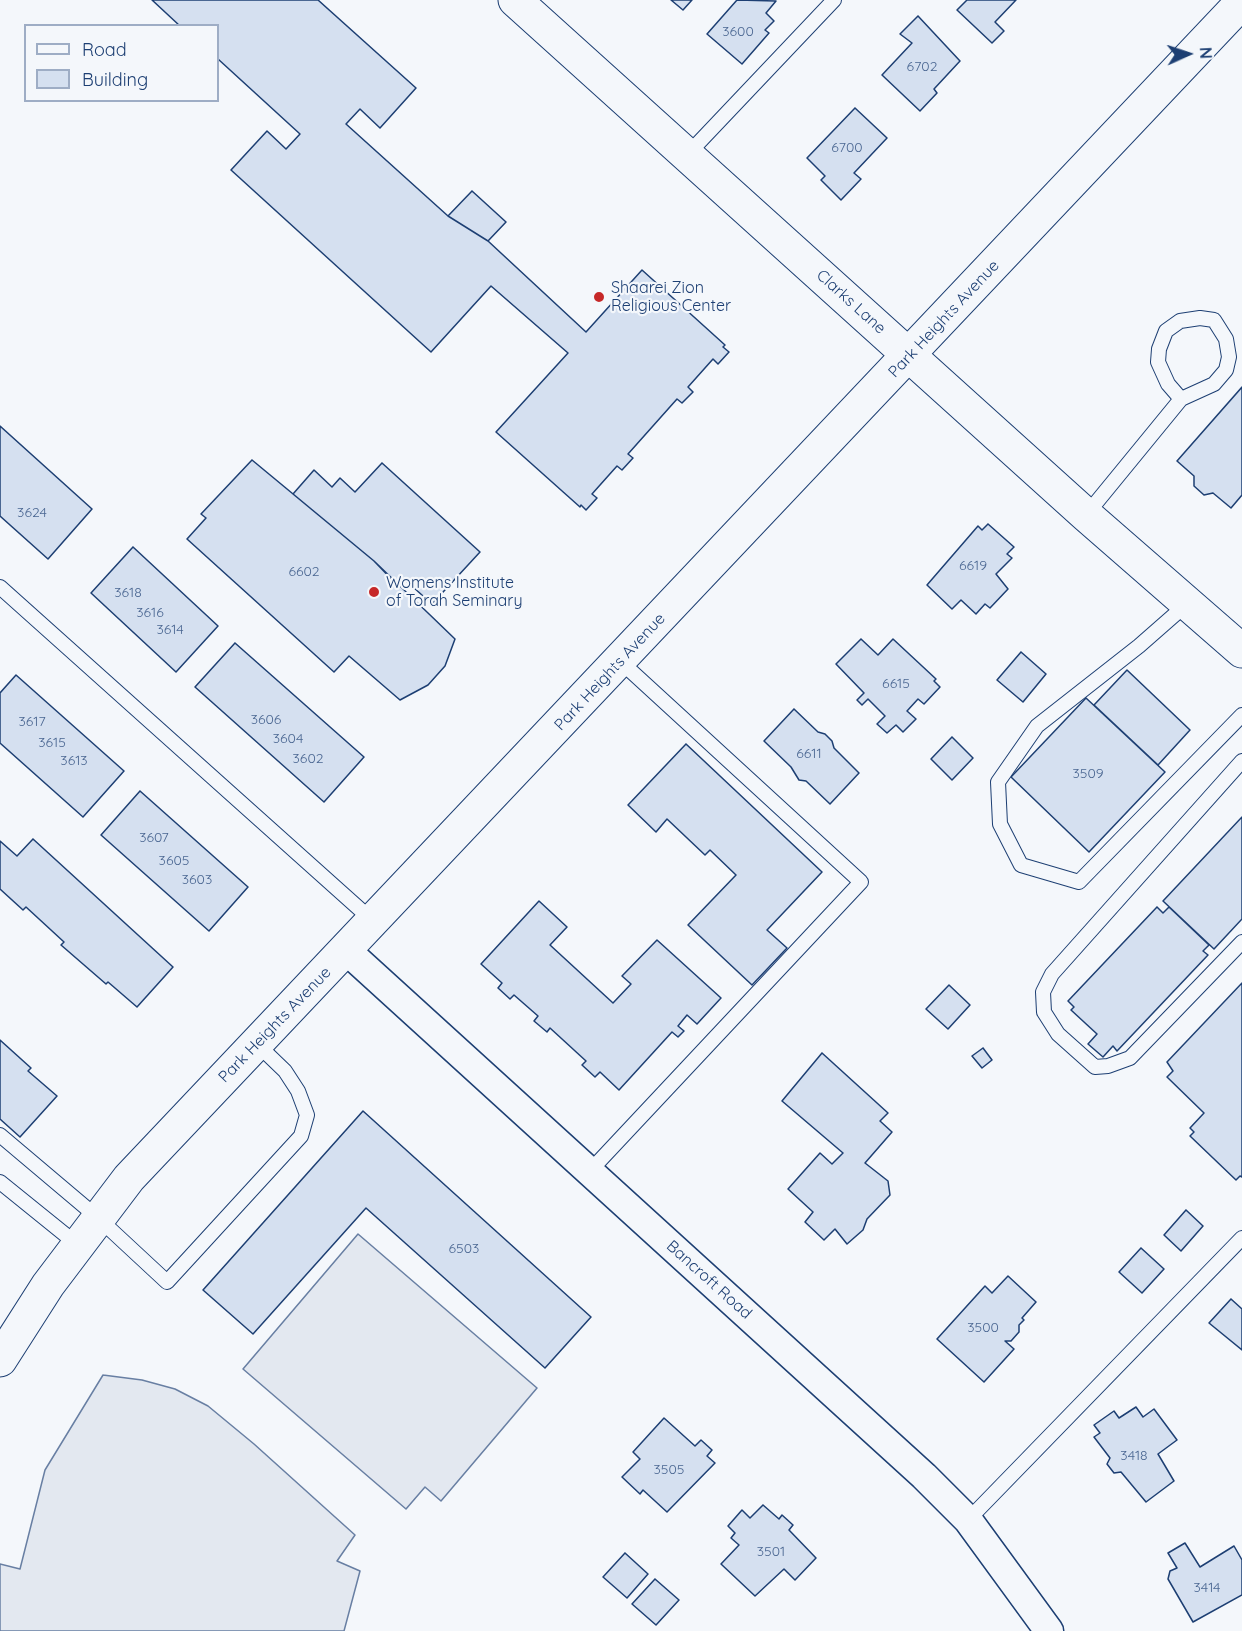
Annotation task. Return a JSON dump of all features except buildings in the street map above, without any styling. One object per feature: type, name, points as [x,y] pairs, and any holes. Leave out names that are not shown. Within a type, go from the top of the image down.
[{"type":"main road","name":"Clarks Lane","points":[[515,0],[1086,515],[1242,651]]},
{"type":"main road","name":"Park Heights Avenue","points":[[0,1360],[48,1285],[97,1217],[129,1178],[910,356],[1242,2]]},
{"type":"street","name":"Bancroft Road","points":[[346,950],[924,1476],[968,1520],[1049,1631]]},
{"type":"lane","points":[[687,155],[834,0]]},
{"type":"lane","points":[[1086,515],[1181,399],[1214,384],[1226,370],[1229,357],[1226,339],[1214,320],[1200,318],[1180,321],[1166,331],[1159,349],[1158,362],[1168,384],[1181,399]]},
{"type":"lane","points":[[0,587],[373,921]]},
{"type":"lane","points":[[1188,603],[1139,646],[1037,726],[998,782],[1000,824],[1021,865],[1079,882],[1242,715]]},
{"type":"lane","points":[[590,1171],[861,882],[620,661]]},
{"type":"lane","points":[[1242,761],[1052,974],[1043,992],[1044,1012],[1058,1034],[1095,1067],[1108,1066],[1131,1058],[1242,942]]},
{"type":"lane","points":[[0,1135],[97,1217],[167,1282],[301,1136],[307,1115],[298,1091],[285,1071],[257,1044]]},
{"type":"lane","points":[[0,1182],[78,1245]]},
{"type":"lane","points":[[968,1520],[1242,1238]]},
{"type":"shaded area","points":[[358,1234],[537,1388],[441,1501],[425,1487],[406,1509],[243,1369]]},
{"type":"shaded area","points":[[103,1375],[142,1380],[175,1389],[208,1406],[355,1535],[337,1561],[360,1571],[344,1631],[0,1631],[0,1564],[20,1569],[45,1470]]},
{"type":"place","name":"Shaarei Zion Religious Center","points":[[599,297]]},
{"type":"place","name":"Womens Institute of Torah Seminary","points":[[374,592]]}]
